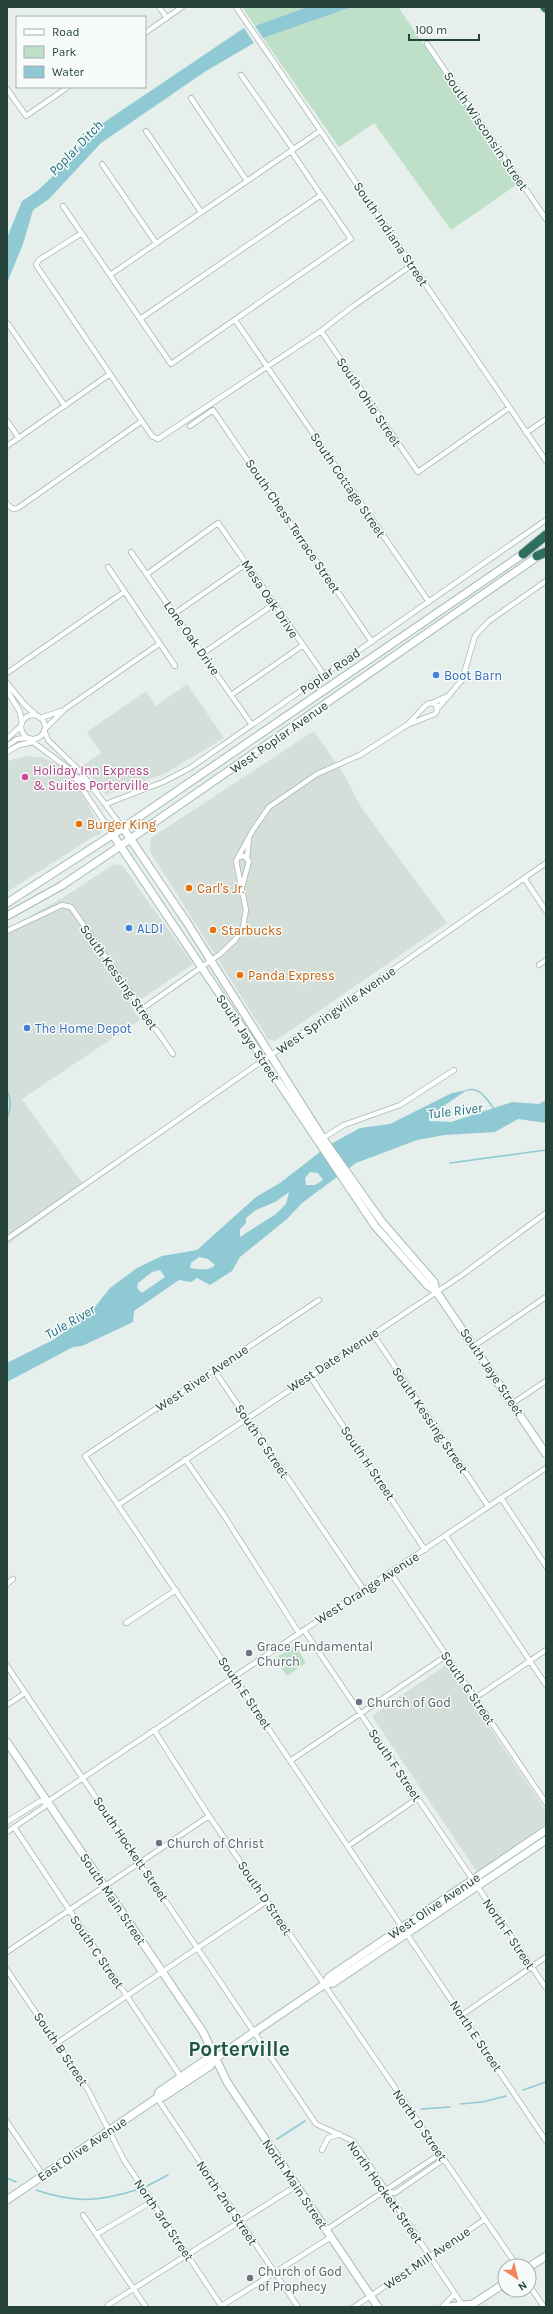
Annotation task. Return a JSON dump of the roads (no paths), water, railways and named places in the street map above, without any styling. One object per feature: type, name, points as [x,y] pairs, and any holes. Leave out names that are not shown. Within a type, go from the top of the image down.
[{"type":"highway","points":[[523,554],[546,536]]},
{"type":"highway","points":[[537,556],[546,551]]},
{"type":"main road","name":"West Poplar Avenue","points":[[7,903],[113,835],[523,554]]},
{"type":"main road","name":"West Poplar Avenue","points":[[7,916],[61,886],[120,846],[537,556]]},
{"type":"main road","name":"South Jaye Street","points":[[123,828],[212,961],[270,1055],[300,1099],[374,1226],[428,1286],[436,1291],[546,1454]]},
{"type":"main road","name":"South Jaye Street","points":[[113,835],[317,1142],[353,1188]]},
{"type":"main road","name":"South Main Street","points":[[7,1742],[203,2032],[216,2058]]},
{"type":"main road","name":"West Olive Avenue","points":[[216,2058],[325,1984],[334,1983],[472,1880],[546,1830]]},
{"type":"main road","name":"West Olive Avenue","points":[[404,1931],[477,1886],[546,1840]]},
{"type":"main road","points":[[512,1862],[512,1859],[520,1853],[526,1844]]},
{"type":"main road","name":"East Olive Avenue","points":[[157,2098],[158,2092],[207,2059],[216,2058]]},
{"type":"main road","name":"East Olive Avenue","points":[[7,2200],[157,2098],[163,2097],[210,2066],[216,2058]]},
{"type":"main road","name":"North Main Street","points":[[216,2058],[227,2082],[378,2307]]},
{"type":"main road","points":[[537,2262],[546,2256]]},
{"type":"main road","points":[[448,2307],[464,2306],[481,2300],[497,2289]]},
{"type":"street","points":[[159,7],[167,18]]},
{"type":"street","points":[[146,32],[182,7]]},
{"type":"street","name":"South Indiana Street","points":[[236,7],[546,461]]},
{"type":"street","name":"South Wisconsin Street","points":[[427,44],[546,219]]},
{"type":"street","points":[[63,206],[171,364],[351,239],[241,74]]},
{"type":"street","points":[[7,89],[26,116],[67,88]]},
{"type":"street","points":[[191,98],[247,181]]},
{"type":"street","points":[[146,131],[202,212]]},
{"type":"street","points":[[110,275],[320,131]]},
{"type":"street","points":[[102,164],[156,243]]},
{"type":"street","points":[[140,319],[321,195]]},
{"type":"street","points":[[82,233],[40,260],[36,265],[152,436],[158,439],[321,331],[412,265]]},
{"type":"street","name":"South Cottage Street","points":[[235,320],[429,602]]},
{"type":"street","points":[[8,324],[65,406]]},
{"type":"street","name":"South Ohio Street","points":[[321,331],[418,472],[509,408]]},
{"type":"street","points":[[7,446],[110,374]]},
{"type":"street","name":"South Chess Terrace Street","points":[[190,426],[213,410],[372,642]]},
{"type":"street","points":[[526,433],[546,419]]},
{"type":"street","points":[[7,421],[19,438]]},
{"type":"street","points":[[7,504],[13,509],[18,508],[142,421]]},
{"type":"street","name":"Poplar Road","points":[[106,804],[176,776],[372,642],[546,520]]},
{"type":"street","name":"Mesa Oak Drive","points":[[147,574],[218,523],[302,646],[324,675]]},
{"type":"street","name":"Lone Oak Drive","points":[[131,552],[252,725]]},
{"type":"street","points":[[174,614],[246,564]]},
{"type":"street","points":[[108,567],[175,666]]},
{"type":"street","points":[[142,1009],[212,961],[230,946],[242,926],[246,910],[236,863],[261,816],[277,800],[317,774],[370,749],[407,726],[434,714],[462,680],[474,636],[489,621],[546,581]]},
{"type":"street","points":[[7,673],[124,592]]},
{"type":"street","points":[[202,654],[274,604]]},
{"type":"street","points":[[7,746],[17,740],[38,738],[65,709],[159,644]]},
{"type":"street","points":[[231,695],[302,646]]},
{"type":"street","points":[[7,683],[32,711],[40,717],[44,723],[44,730]]},
{"type":"street","points":[[7,690],[20,712],[22,732],[28,738]]},
{"type":"street","points":[[407,726],[427,704],[450,695]]},
{"type":"street","points":[[432,703],[437,709]]},
{"type":"street","points":[[7,739],[29,716],[40,717],[65,709]]},
{"type":"street","points":[[424,709],[428,716]]},
{"type":"street","name":"South Jaye Street","points":[[44,730],[48,740],[70,760],[106,804],[123,828]]},
{"type":"street","name":"South Jaye Street","points":[[28,738],[61,762],[74,775],[113,835]]},
{"type":"street","points":[[7,752],[19,745],[34,742]]},
{"type":"street","name":"South Jaye Street","points":[[74,775],[81,779],[89,789],[93,789]]},
{"type":"street","points":[[242,887],[246,868],[249,863],[247,858],[249,837]]},
{"type":"street","points":[[238,857],[242,856],[247,858]]},
{"type":"street","name":"West Springville Avenue","points":[[7,1238],[546,863]]},
{"type":"street","points":[[238,867],[246,868]]},
{"type":"street","points":[[524,878],[546,911]]},
{"type":"street","name":"South Kessing Street","points":[[7,932],[62,905],[71,907],[173,1054]]},
{"type":"street","points":[[539,964],[546,960]]},
{"type":"street","points":[[324,1139],[344,1124],[400,1106],[454,1070]]},
{"type":"street","name":"West Date Avenue","points":[[118,1505],[373,1334],[546,1213]]},
{"type":"street","points":[[474,1346],[546,1297]]},
{"type":"street","name":"West River Avenue","points":[[85,1456],[319,1300]]},
{"type":"street","name":"South Kessing Street","points":[[373,1334],[488,1506]]},
{"type":"street","name":"South G Street","points":[[214,1370],[364,1590]]},
{"type":"street","name":"South H Street","points":[[310,1376],[425,1550]]},
{"type":"street","points":[[513,1403],[546,1381]]},
{"type":"street","name":"South E Street","points":[[85,1456],[404,1931]]},
{"type":"street","points":[[186,1459],[299,1633]]},
{"type":"street","name":"West Orange Avenue","points":[[47,1802],[546,1468]]},
{"type":"street","points":[[501,1498],[546,1566]]},
{"type":"street","points":[[446,1536],[546,1685]]},
{"type":"street","name":"South G Street","points":[[390,1572],[546,1803]]},
{"type":"street","points":[[7,1584],[13,1579]]},
{"type":"street","points":[[126,1623],[176,1590]]},
{"type":"street","name":"South F Street","points":[[304,1630],[472,1880]]},
{"type":"street","points":[[474,1698],[546,1650]]},
{"type":"street","points":[[290,1761],[446,1656]]},
{"type":"street","name":"South Hockett Street","points":[[7,1666],[254,2033]]},
{"type":"street","points":[[7,1705],[25,1693]]},
{"type":"street","name":"South D Street","points":[[154,1730],[209,1816],[325,1984]]},
{"type":"street","points":[[348,1846],[418,1798]]},
{"type":"street","points":[[7,1832],[44,1807],[47,1802],[40,1801],[8,1820]]},
{"type":"street","points":[[7,1952],[209,1816]]},
{"type":"street","name":"South C Street","points":[[14,1827],[181,2077]]},
{"type":"street","name":"North F Street","points":[[472,1880],[546,1988]]},
{"type":"street","points":[[57,2043],[161,1971],[267,1901]]},
{"type":"street","name":"North E Street","points":[[404,1931],[546,2141]]},
{"type":"street","points":[[462,2015],[546,1957]]},
{"type":"street","name":"South B Street","points":[[7,1970],[88,2090],[108,2132]]},
{"type":"street","name":"North D Street","points":[[325,1984],[511,2258]]},
{"type":"street","name":"North Hockett Street","points":[[254,2033],[316,2124],[340,2134],[352,2141],[464,2306]]},
{"type":"street","name":"North 2nd Street","points":[[157,2098],[298,2307]]},
{"type":"street","points":[[7,2122],[43,2175]]},
{"type":"street","name":"North 3rd Street","points":[[108,2132],[151,2202],[221,2307]]},
{"type":"street","points":[[322,2150],[328,2138],[340,2134]]},
{"type":"street","points":[[326,2230],[387,2192],[440,2154]]},
{"type":"street","points":[[387,2192],[395,2192],[444,2159]]},
{"type":"street","points":[[108,2305],[134,2290],[136,2286],[296,2186]]},
{"type":"street","points":[[97,2234],[151,2202]]},
{"type":"street","points":[[83,2215],[146,2307]]},
{"type":"street","name":"West Mill Avenue","points":[[354,2307],[484,2220]]},
{"type":"street","points":[[221,2307],[331,2238]]},
{"type":"street","points":[[442,2307],[455,2294]]},
{"type":"street","points":[[537,2296],[544,2307]]},
{"type":"water","points":[[307,7],[352,7],[263,38],[255,26]]},
{"type":"water","points":[[244,28],[254,43],[206,71],[101,143],[49,199],[33,210],[23,244],[7,283],[7,238],[22,201],[37,191],[63,167],[94,129]]},
{"type":"water","points":[[467,1090],[429,1116],[429,1121],[451,1122],[512,1102],[539,1104],[546,1100],[546,1123],[518,1119],[495,1132],[445,1135],[417,1140],[356,1163],[302,1203],[288,1218],[240,1257],[232,1271],[210,1285],[197,1278],[191,1282],[179,1280],[134,1311],[133,1322],[82,1346],[73,1347],[7,1382],[7,1363],[53,1340],[91,1312],[110,1288],[137,1268],[162,1256],[197,1250],[256,1197],[280,1183],[329,1145],[360,1128],[390,1124],[452,1093]],"holes":[[[310,1172],[318,1173],[323,1180],[315,1185],[306,1185],[305,1178]],[[289,1192],[286,1204],[276,1214],[240,1237],[240,1229],[246,1223],[246,1218],[256,1210],[275,1202]],[[199,1257],[208,1259],[215,1265],[209,1269],[200,1269],[190,1268],[191,1263]],[[160,1270],[165,1277],[142,1293],[137,1288],[138,1283],[152,1272]]]},
{"type":"waterway","name":"Tule River","points":[[467,1090],[476,1090],[480,1092],[494,1109]]},
{"type":"waterway","name":"Poplar Ditch","points":[[7,1091],[10,1098],[7,1118]]},
{"type":"waterway","points":[[450,1163],[546,1150]]},
{"type":"waterway","points":[[523,2090],[546,2082]]},
{"type":"waterway","points":[[460,2104],[482,2102],[506,2096]]},
{"type":"waterway","points":[[421,2109],[450,2107]]},
{"type":"waterway","points":[[277,2139],[305,2121]]},
{"type":"waterway","points":[[147,2186],[168,2175]]},
{"type":"waterway","points":[[7,2178],[16,2182]]},
{"type":"waterway","points":[[36,2190],[74,2199],[98,2199],[136,2190]]},
{"type":"place","name":"Boot Barn","points":[[436,675]]},
{"type":"place","name":"Holiday Inn Express & Suites Porterville","points":[[25,777]]},
{"type":"place","name":"Burger King","points":[[79,824]]},
{"type":"place","name":"Carl's Jr.","points":[[189,888]]},
{"type":"place","name":"ALDI","points":[[129,928]]},
{"type":"place","name":"Starbucks","points":[[213,930]]},
{"type":"place","name":"Panda Express","points":[[240,975]]},
{"type":"place","name":"The Home Depot","points":[[27,1028]]},
{"type":"place","name":"Grace Fundamental Church","points":[[249,1653]]},
{"type":"place","name":"Church of God","points":[[359,1702]]},
{"type":"place","name":"Church of Christ","points":[[159,1843]]},
{"type":"place","name":"Church of God of Prophecy","points":[[250,2278]]},
{"type":"district","name":"Porterville","points":[[239,2049]]}]
